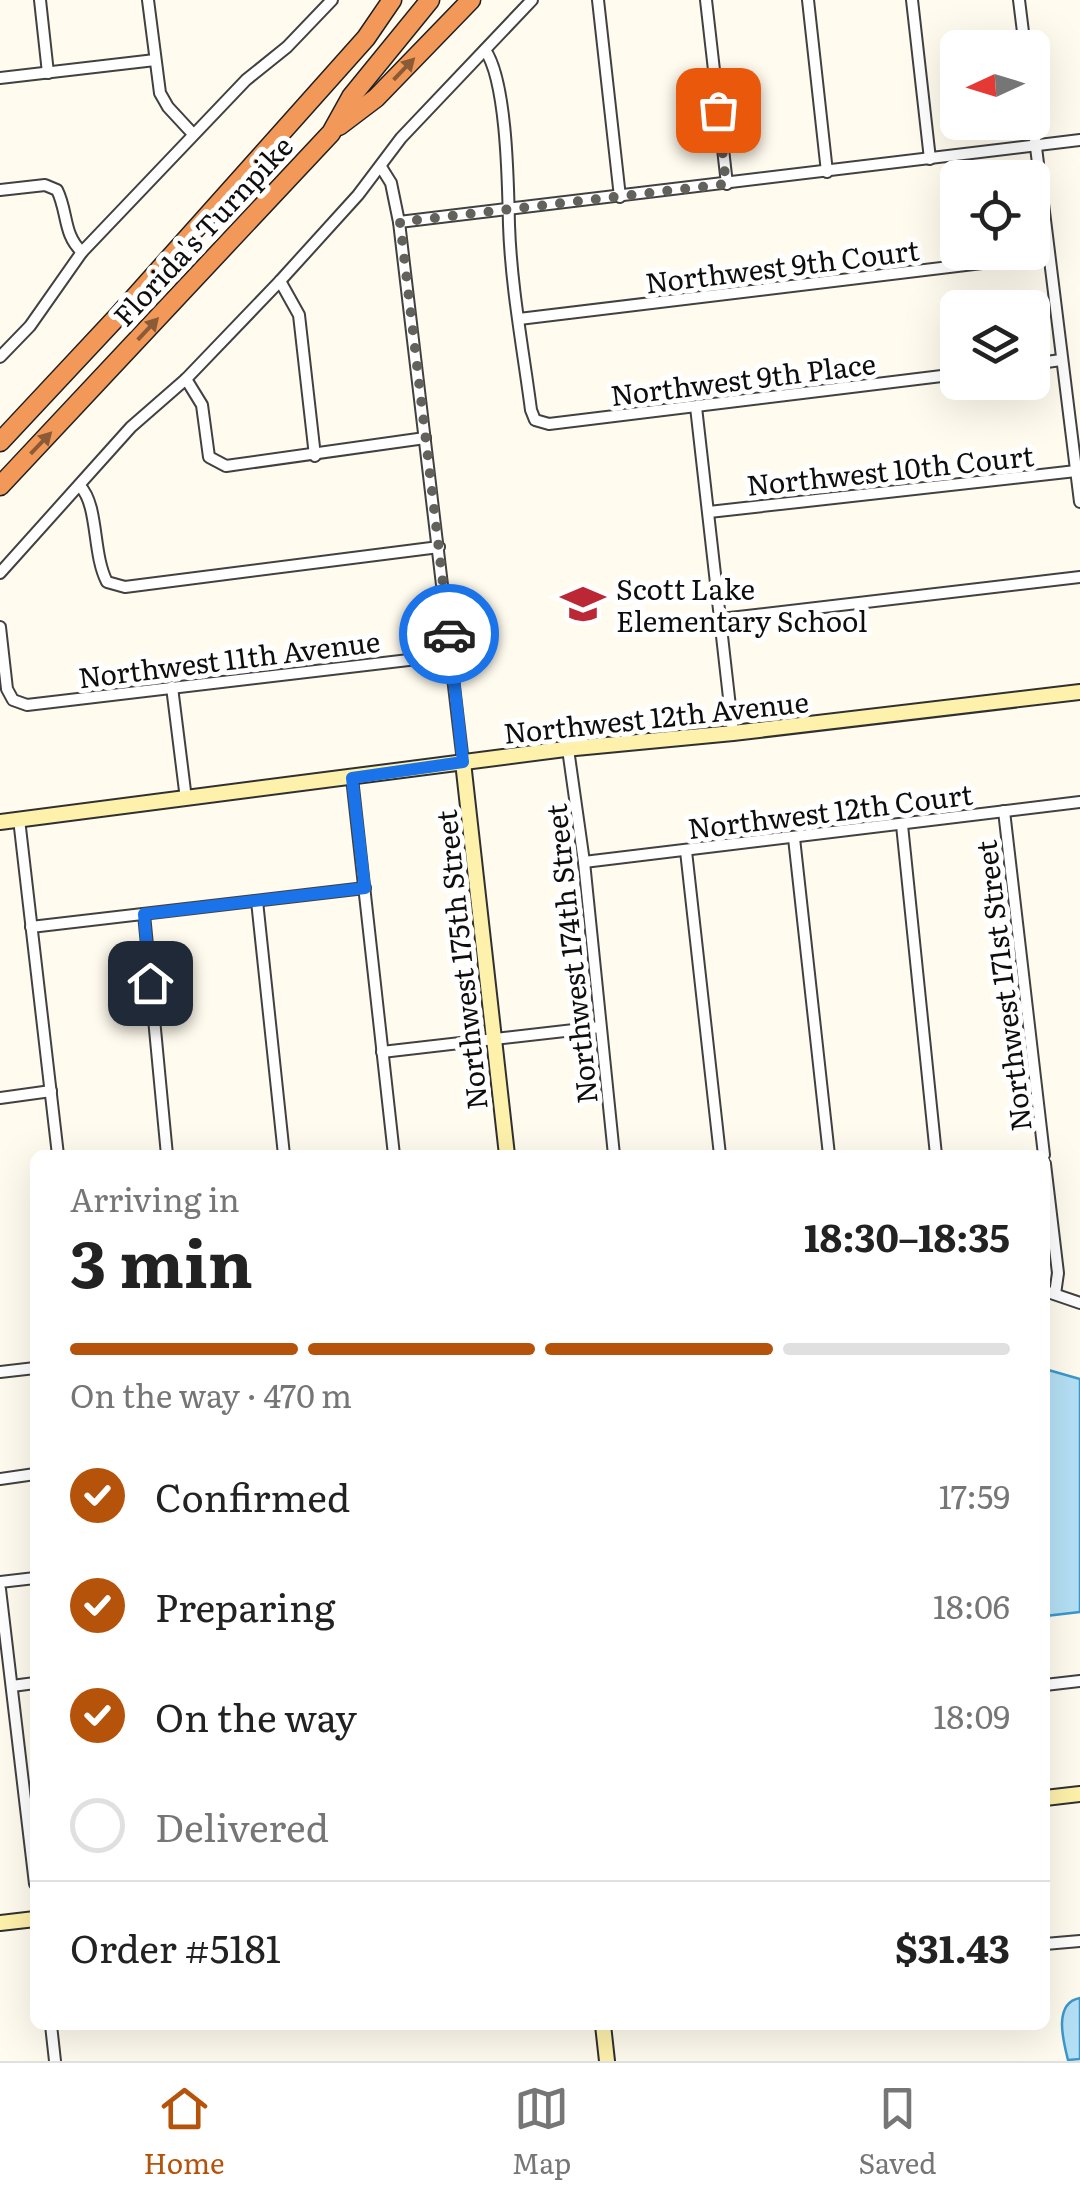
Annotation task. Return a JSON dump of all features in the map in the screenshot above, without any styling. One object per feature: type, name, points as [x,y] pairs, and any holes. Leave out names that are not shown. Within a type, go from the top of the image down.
[{"type":"highway","name":"Florida's Turnpike","points":[[0,442],[366,38],[392,0]]},
{"type":"highway","points":[[366,38],[402,0]]},
{"type":"highway","name":"Florida's Turnpike","points":[[0,486],[330,132],[351,97],[430,0]]},
{"type":"highway","points":[[330,132],[376,98],[471,0]]},
{"type":"street","points":[[40,0],[48,73]]},
{"type":"street","points":[[148,0],[160,93],[168,108],[193,134]]},
{"type":"street","points":[[0,357],[30,326],[82,252],[246,80],[287,47],[332,0]]},
{"type":"street","points":[[0,573],[130,427],[186,379],[280,282],[382,167],[401,138],[532,0]]},
{"type":"street","points":[[598,0],[620,197]]},
{"type":"street","points":[[706,0],[726,184]]},
{"type":"street","points":[[808,0],[827,172]]},
{"type":"street","points":[[912,0],[930,159]]},
{"type":"street","points":[[1019,0],[1023,30]]},
{"type":"street","points":[[484,50],[496,73],[520,319]]},
{"type":"street","points":[[0,78],[155,60]]},
{"type":"street","points":[[1035,140],[1038,160]]},
{"type":"street","points":[[400,222],[1080,140]]},
{"type":"street","name":"Northwest 175th Street","points":[[382,167],[391,184],[400,222],[507,1150]]},
{"type":"street","points":[[0,190],[46,185],[57,190],[72,243],[82,252]]},
{"type":"street","points":[[1050,263],[1080,502]]},
{"type":"street","name":"Northwest 9th Court","points":[[520,319],[940,268]]},
{"type":"street","points":[[280,282],[298,315],[315,456]]},
{"type":"street","name":"Northwest 9th Place","points":[[520,319],[531,410],[535,420],[549,424],[940,376]]},
{"type":"street","points":[[1050,362],[1062,360]]},
{"type":"street","points":[[186,379],[202,406],[209,457],[226,466],[425,438]]},
{"type":"street","points":[[696,407],[733,734]]},
{"type":"street","name":"Northwest 10th Court","points":[[709,512],[1076,470]]},
{"type":"street","points":[[80,486],[91,506],[98,564],[107,582],[125,587],[439,547]]},
{"type":"street","points":[[722,620],[1080,577]]},
{"type":"street","name":"Northwest 11th Avenue","points":[[0,627],[7,689],[14,700],[27,706],[451,654]]},
{"type":"street","points":[[172,687],[186,799]]},
{"type":"street","name":"Northwest 12th Avenue","points":[[0,822],[568,748],[733,734],[1080,692]]},
{"type":"street","name":"Northwest 174th Street","points":[[568,748],[584,862],[613,1150]]},
{"type":"street","points":[[352,778],[393,1150]]},
{"type":"street","name":"Northwest 12th Court","points":[[584,862],[1080,802]]},
{"type":"street","name":"Northwest 171st Street","points":[[1004,811],[1043,1150]]},
{"type":"street","points":[[19,819],[57,1150]]},
{"type":"street","points":[[902,824],[935,1150]]},
{"type":"street","points":[[794,838],[829,1150]]},
{"type":"street","points":[[686,850],[719,1150]]},
{"type":"street","points":[[31,928],[365,888]]},
{"type":"street","points":[[257,901],[283,1150]]},
{"type":"street","points":[[144,914],[167,1150]]},
{"type":"street","points":[[382,1052],[600,1027]]},
{"type":"street","points":[[0,1098],[51,1091]]},
{"type":"street","name":"Northwest 171st Street","points":[[1050,1206],[1058,1273],[1050,1293]]},
{"type":"street","points":[[1050,1293],[1080,1303]]},
{"type":"street","points":[[0,1372],[30,1369]]},
{"type":"street","points":[[0,1478],[30,1475]]},
{"type":"street","points":[[30,1579],[0,1586],[3,1646],[12,1686],[30,1841]]},
{"type":"street","points":[[1050,1684],[1080,1681]]},
{"type":"street","points":[[12,1686],[30,1684]]},
{"type":"street","points":[[1050,1797],[1080,1794]]},
{"type":"street","points":[[0,1922],[30,1919]]},
{"type":"street","points":[[1050,1944],[1080,1941]]},
{"type":"street","points":[[52,2030],[55,2061]]},
{"type":"street","points":[[604,2030],[607,2061]]},
{"type":"water","points":[[1050,1370],[1080,1379],[1080,1612],[1050,1615]]},
{"type":"water","points":[[1080,1998],[1080,2059],[1068,2060],[1063,2015],[1072,2001]]},
{"type":"way so far","points":[[449,634],[400,222],[726,184],[718,110]]},
{"type":"place","name":"Scott Lake Elementary School","points":[[583,604]]},
{"type":"route","points":[[150,983],[144,914],[365,888],[352,778],[463,762],[449,634]]}]
